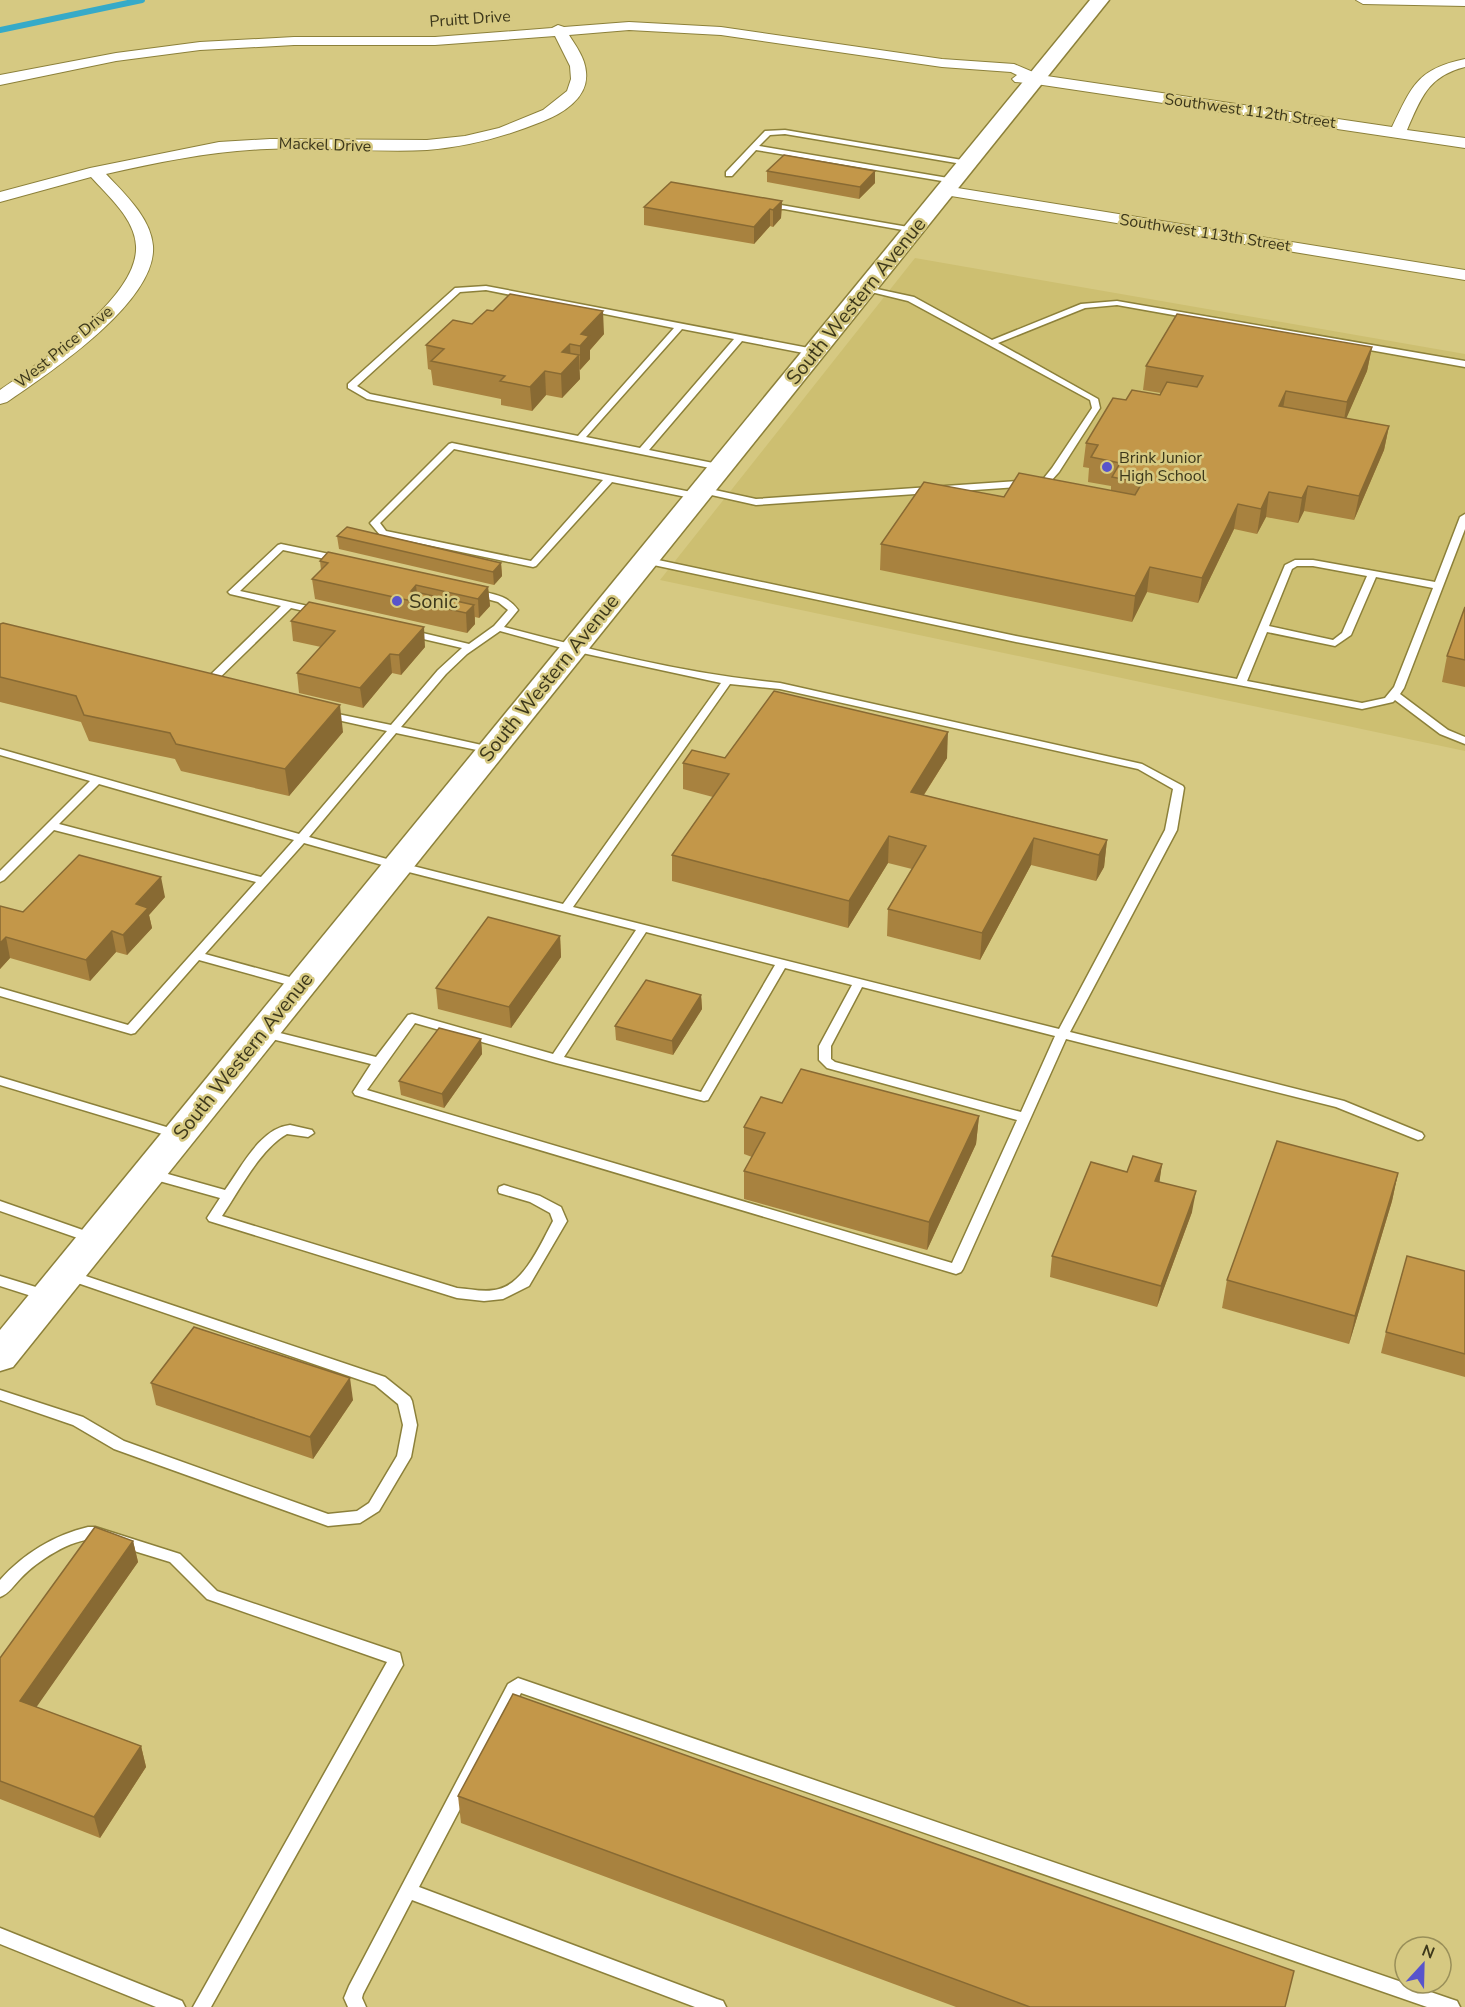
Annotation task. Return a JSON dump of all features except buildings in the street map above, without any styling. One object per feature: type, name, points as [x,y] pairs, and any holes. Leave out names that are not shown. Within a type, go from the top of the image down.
[{"type":"main road","name":"South Western Avenue","points":[[0,1357],[698,493],[1100,0]]},
{"type":"street","points":[[1363,0],[1465,2]]},
{"type":"street","name":"Pruitt Drive","points":[[0,80],[116,57],[200,46],[294,41],[435,40],[558,29],[628,26],[721,31],[942,63],[1002,79],[1036,79]]},
{"type":"street","name":"Mackel Drive","points":[[0,196],[95,172],[193,151],[245,144],[413,147],[494,135],[551,112],[572,96],[579,79],[578,70],[574,57],[558,29]]},
{"type":"street","points":[[1397,133],[1421,85],[1428,77],[1441,69],[1465,63]]},
{"type":"street","name":"Southwest 112th Street","points":[[1036,79],[1465,143]]},
{"type":"street","name":"West Price Drive","points":[[0,398],[69,347],[112,310],[142,270],[145,248],[140,228],[118,197],[95,172]]},
{"type":"street","name":"Southwest 113th Street","points":[[950,186],[1465,275]]},
{"type":"lane","points":[[729,174],[768,133],[785,132],[968,163]]},
{"type":"lane","points":[[755,148],[950,186]]},
{"type":"lane","points":[[784,207],[914,230]]},
{"type":"lane","points":[[720,467],[367,396],[351,386],[458,290],[486,288],[814,352]]},
{"type":"lane","points":[[609,479],[533,564],[383,533],[375,523],[452,446],[609,479],[756,502],[1047,480],[1056,470],[1096,408],[1094,399],[912,299],[866,288]]},
{"type":"lane","points":[[991,343],[1084,306],[1117,303],[1465,364]]},
{"type":"lane","points":[[581,438],[680,327]]},
{"type":"lane","points":[[643,451],[740,338]]},
{"type":"lane","points":[[644,560],[1016,639],[1362,706],[1389,700],[1399,688],[1465,517]]},
{"type":"lane","points":[[322,613],[233,592],[281,547],[348,562]]},
{"type":"lane","points":[[1241,682],[1288,567],[1295,563],[1313,563],[1438,586]]},
{"type":"lane","points":[[1263,628],[1335,643],[1346,635],[1373,573]]},
{"type":"lane","points":[[0,992],[131,1030],[301,839],[442,672],[510,616],[513,610],[511,605],[469,591]]},
{"type":"lane","points":[[206,687],[288,605]]},
{"type":"lane","points":[[498,628],[573,648],[727,681],[780,686],[1142,767],[1179,788],[1170,830],[1062,1035],[956,1269],[359,1092],[412,1018],[556,1059],[704,1097],[782,963]]},
{"type":"lane","points":[[404,631],[470,647]]},
{"type":"lane","points":[[566,909],[727,681]]},
{"type":"lane","points":[[1394,694],[1444,732],[1465,741]]},
{"type":"lane","points":[[317,712],[491,750]]},
{"type":"lane","points":[[0,752],[397,866],[1340,1104],[1418,1136]]},
{"type":"lane","points":[[0,878],[97,780]]},
{"type":"lane","points":[[52,826],[264,881]]},
{"type":"lane","points":[[556,1059],[643,928]]},
{"type":"lane","points":[[197,956],[301,984]]},
{"type":"lane","points":[[859,982],[825,1046],[825,1060],[831,1065],[1023,1117]]},
{"type":"lane","points":[[262,1032],[379,1062]]},
{"type":"lane","points":[[0,1081],[180,1135]]},
{"type":"lane","points":[[308,1133],[288,1129],[278,1132],[262,1150],[214,1218],[458,1293],[484,1296],[503,1294],[524,1282],[560,1221],[556,1210],[535,1199],[504,1190]]},
{"type":"lane","points":[[148,1173],[230,1196]]},
{"type":"lane","points":[[0,1206],[95,1239]]},
{"type":"lane","points":[[0,1281],[58,1286],[380,1381],[405,1401],[410,1425],[404,1457],[374,1507],[360,1517],[328,1520],[119,1445],[78,1421],[0,1395]]},
{"type":"lane","points":[[0,1591],[6,1575],[40,1552],[84,1534],[95,1533],[175,1558],[212,1595],[395,1658],[395,1665],[202,2007]]},
{"type":"lane","points":[[357,2007],[353,1998],[355,1992],[518,1685],[1451,2007]]},
{"type":"lane","points":[[408,1891],[685,2001],[717,2007]]},
{"type":"lane","points":[[0,1936],[176,2007]]},
{"type":"shaded area","name":"Brink Junior High School","points":[[915,258],[1465,354],[1465,751],[660,580]]},
{"type":"waterway","points":[[0,30],[142,0]]},
{"type":"place","name":"Brink Junior High School","points":[[1107,467]]},
{"type":"place","name":"Sonic","points":[[397,601]]}]
